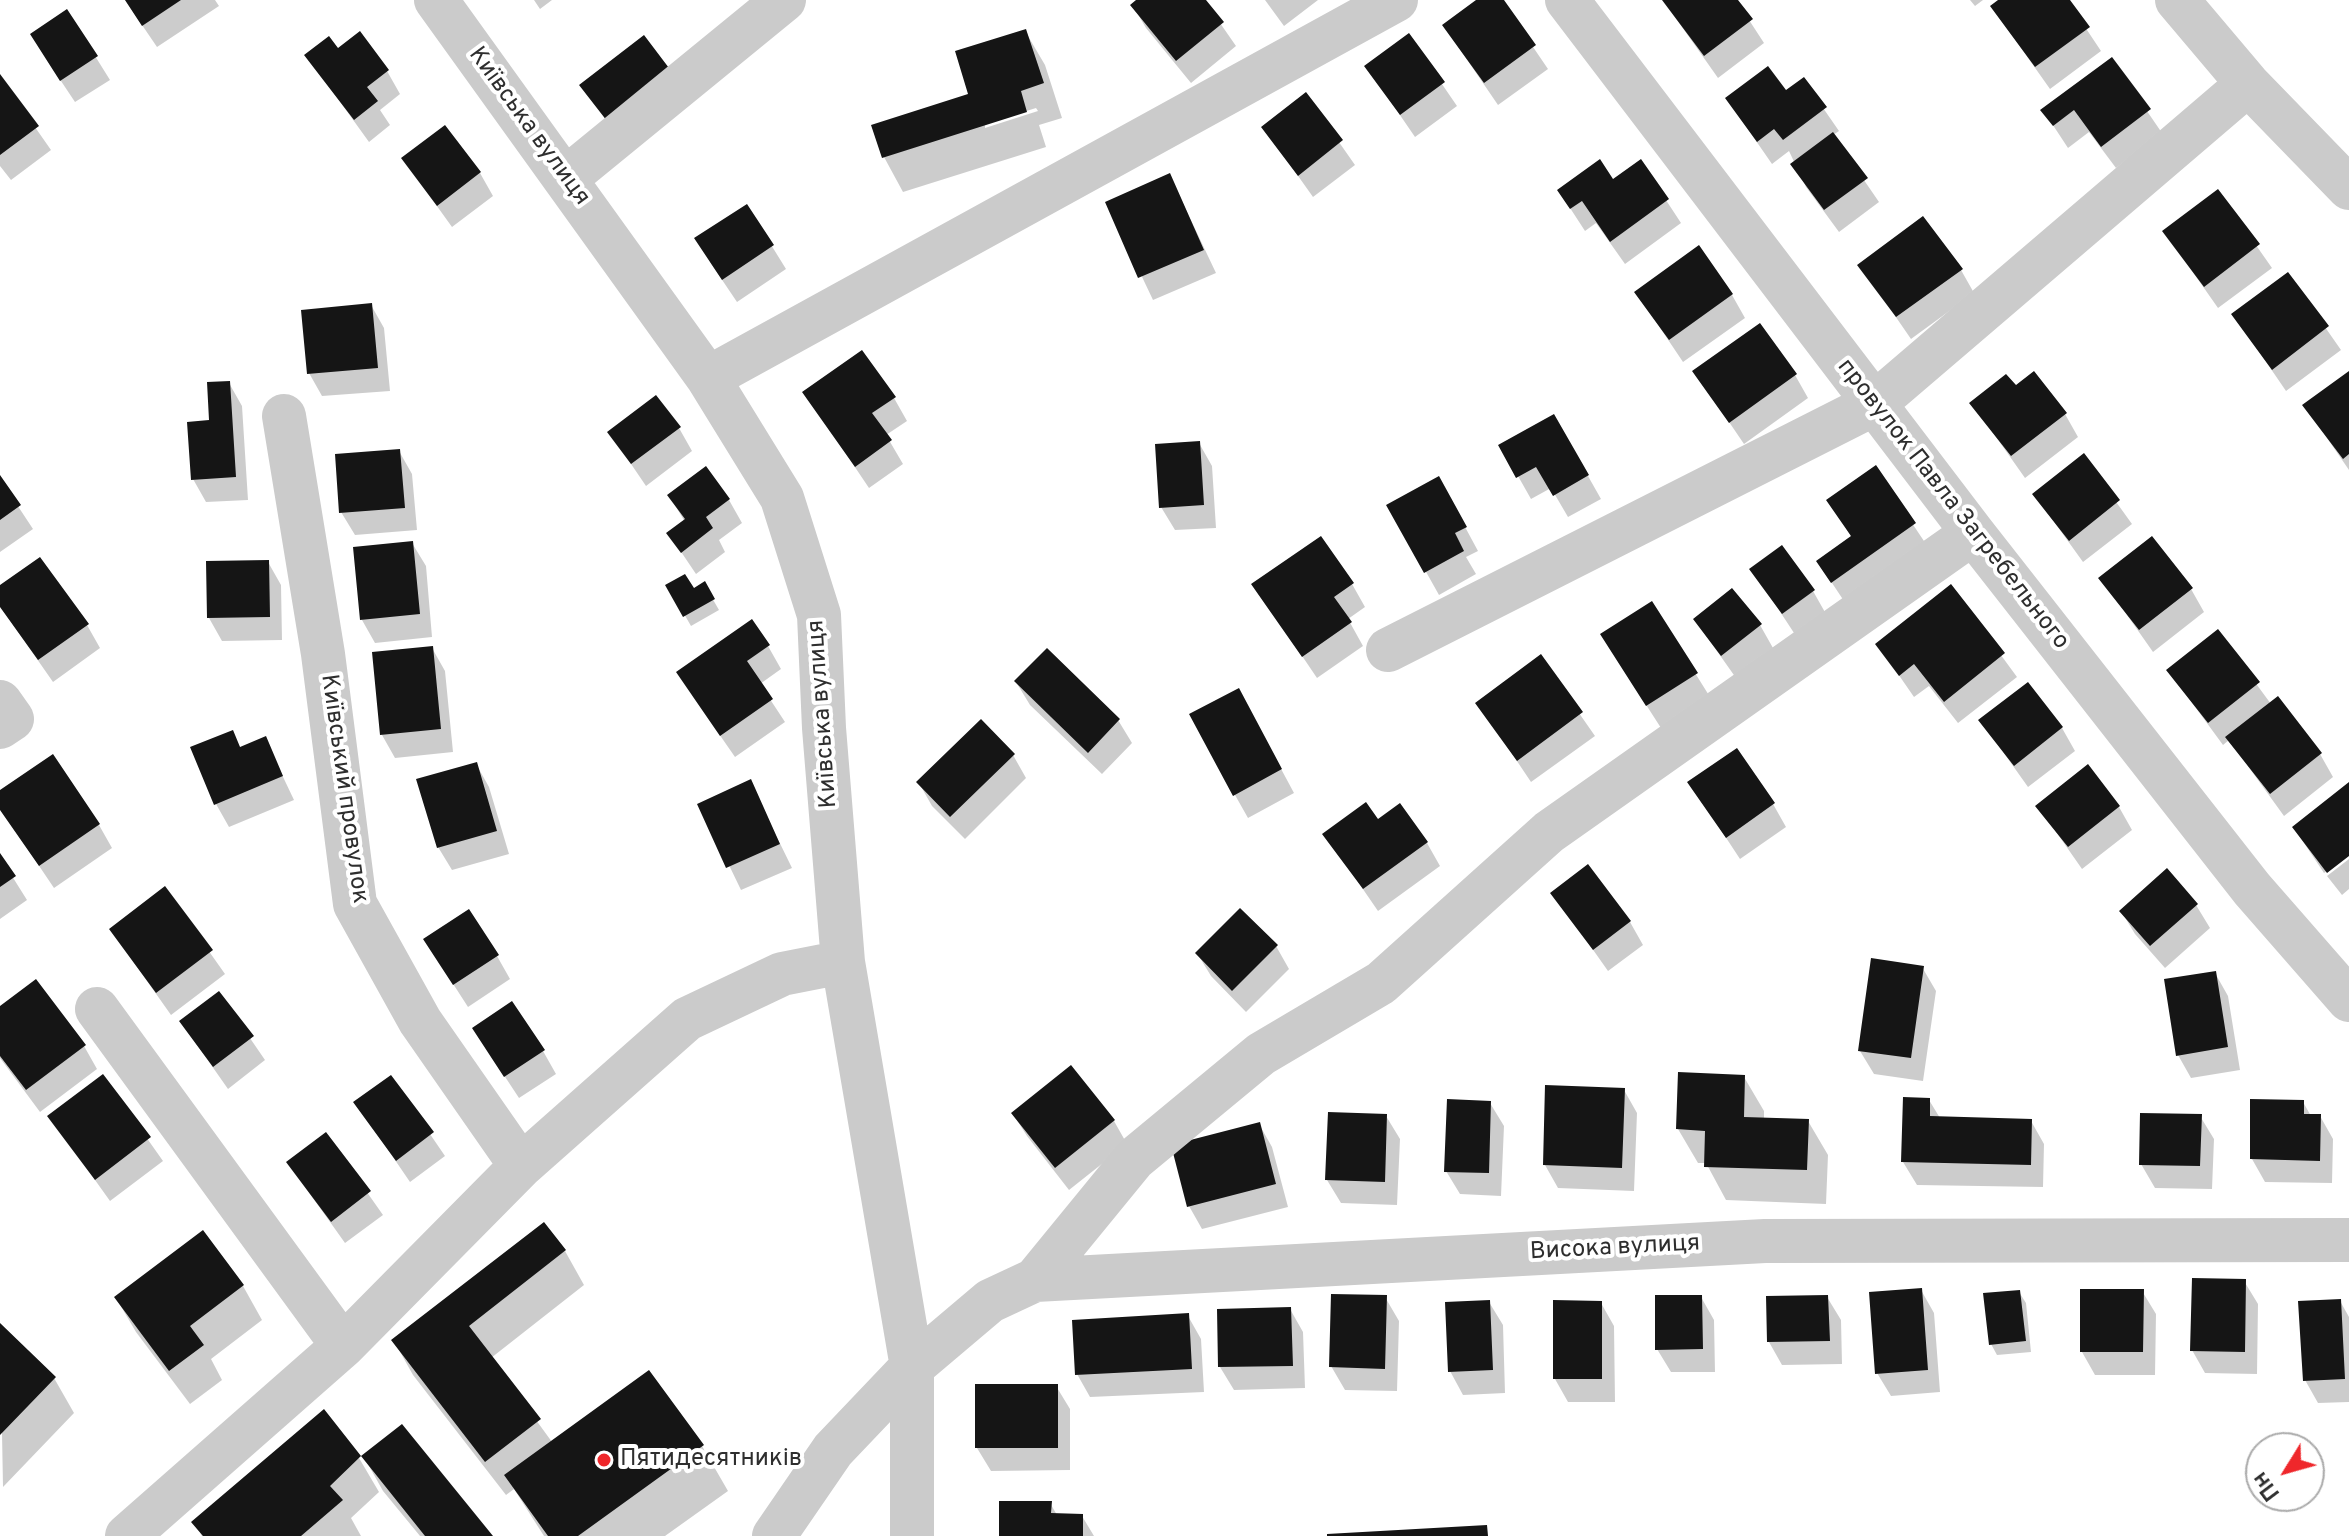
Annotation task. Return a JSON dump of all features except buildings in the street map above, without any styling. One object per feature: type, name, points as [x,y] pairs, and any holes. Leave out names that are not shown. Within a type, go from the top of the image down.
[{"type":"street","name":"Київська вулиця","points":[[436,0],[708,378],[782,498],[819,615],[824,728],[843,962],[912,1367],[912,1536]]},
{"type":"street","points":[[565,179],[784,0]]},
{"type":"street","points":[[708,378],[1396,0]]},
{"type":"street","name":"провулок Павла Загребельного","points":[[1567,0],[1973,533],[2252,889],[2349,1000]]},
{"type":"street","points":[[2177,0],[2248,84],[2349,188]]},
{"type":"street","points":[[1388,650],[1874,404],[2248,84]]},
{"type":"street","name":"Київський провулок","points":[[284,416],[323,654],[355,904],[420,1021],[521,1166]]},
{"type":"street","points":[[1035,1280],[1134,1159],[1261,1054],[1381,983],[1549,832],[1973,533]]},
{"type":"street","points":[[0,702],[12,719],[0,727]]},
{"type":"street","points":[[127,1536],[343,1346],[521,1166],[687,1019],[782,974],[843,962]]},
{"type":"street","points":[[97,1009],[343,1346]]},
{"type":"street","name":"Висока вулиця","points":[[774,1536],[833,1450],[912,1367],[990,1301],[1035,1280],[1765,1241],[2349,1240]]},
{"type":"place","name":"Пятидесятників","points":[[604,1460]]}]
